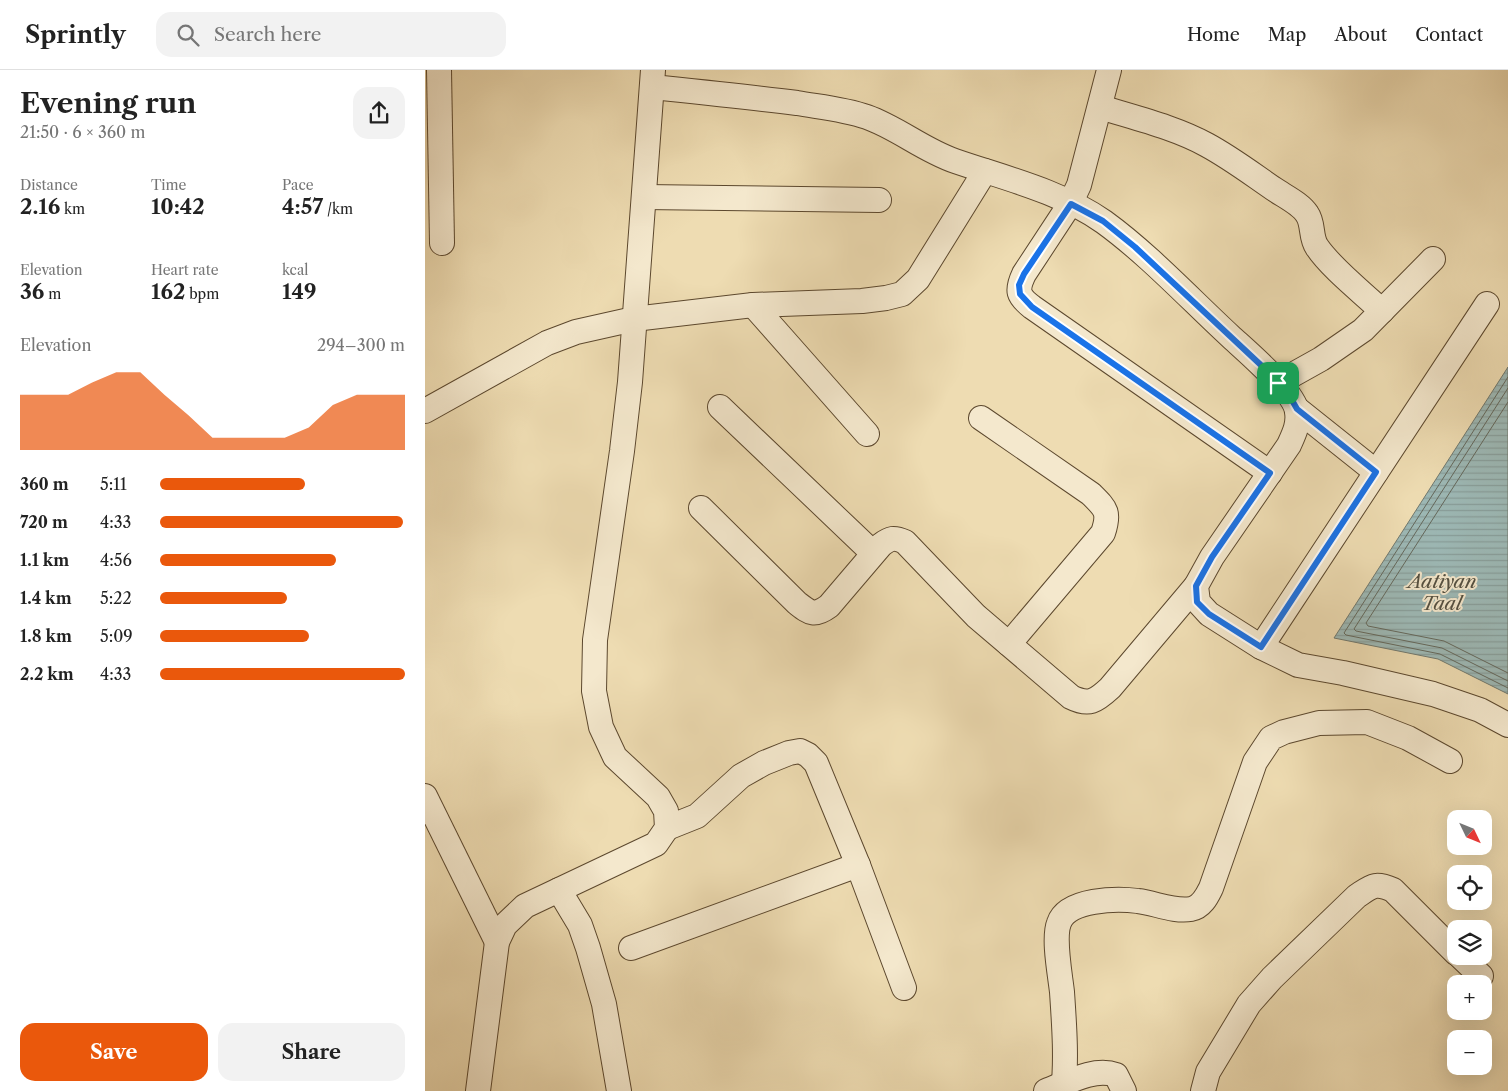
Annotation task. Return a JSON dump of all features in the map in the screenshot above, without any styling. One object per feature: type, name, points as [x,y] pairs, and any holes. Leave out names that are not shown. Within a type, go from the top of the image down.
[{"type":"street","points":[[439,70],[443,243]]},
{"type":"street","points":[[1109,70],[1079,185],[1071,204],[1024,274],[1019,285],[1020,294],[1032,307],[1270,473]]},
{"type":"street","points":[[667,828],[666,811],[658,797],[615,757],[601,727],[594,690],[595,640],[630,382],[653,78],[759,98],[847,111],[867,117],[892,128],[919,145],[952,160],[1033,187],[1103,221],[1135,247],[1263,367],[1289,395],[1297,409],[1376,472]]},
{"type":"street","points":[[1100,107],[1154,124],[1206,145],[1297,205],[1307,214],[1311,235],[1316,246],[1329,261],[1382,311]]},
{"type":"street","points":[[425,411],[547,343],[576,332],[634,319],[753,305],[861,301],[902,294],[918,279],[985,171]]},
{"type":"street","points":[[644,196],[879,200]]},
{"type":"street","points":[[1278,383],[1349,341],[1363,330],[1433,259]]},
{"type":"street","points":[[1261,647],[1487,304]]},
{"type":"street","points":[[753,305],[867,434]]},
{"type":"street","points":[[719,407],[873,553]]},
{"type":"street","points":[[701,508],[797,602],[807,611],[814,613],[829,606],[873,553],[889,539],[896,538],[905,542],[976,616],[1071,697],[1080,702],[1089,702],[1099,698],[1110,688],[1196,586],[1212,557],[1289,446],[1297,425],[1297,409]]},
{"type":"street","points":[[981,418],[1091,494],[1105,508],[1107,520],[1103,533],[1009,644]]},
{"type":"street","points":[[1196,586],[1197,602],[1209,614],[1261,647],[1298,665],[1343,673],[1433,694],[1480,710],[1508,725]]},
{"type":"street","points":[[1123,1091],[1116,1075],[1109,1072],[1094,1074],[1058,1089],[1064,1023],[1058,950],[1058,926],[1062,916],[1070,909],[1082,904],[1105,901],[1139,901],[1177,909],[1191,909],[1200,905],[1211,888],[1255,762],[1271,738],[1284,732],[1319,723],[1367,722],[1408,738],[1450,761]]},
{"type":"street","points":[[478,1091],[497,942],[505,925],[525,906],[656,844],[667,828],[697,816],[741,776],[764,763],[789,753],[800,751],[808,755],[816,763],[858,865],[904,988]]},
{"type":"street","points":[[425,796],[497,942]]},
{"type":"street","points":[[631,948],[858,865]]},
{"type":"street","points":[[1203,1091],[1208,1072],[1236,1024],[1260,992],[1357,896],[1371,886],[1381,885],[1393,890],[1447,943]]},
{"type":"street","points":[[559,890],[580,925],[588,948],[604,1004],[619,1091]]},
{"type":"street","points":[[1469,965],[1480,975]]},
{"type":"water","name":"Aatiyan Taal","points":[[1508,367],[1508,694],[1438,659],[1334,638]]},
{"type":"route","points":[[1071,204],[1103,221],[1135,247],[1278,383],[1289,395],[1297,409],[1376,472],[1261,647],[1209,614],[1197,602],[1196,586],[1212,557],[1270,473],[1032,307],[1020,294],[1019,285],[1024,274],[1071,204]]}]
